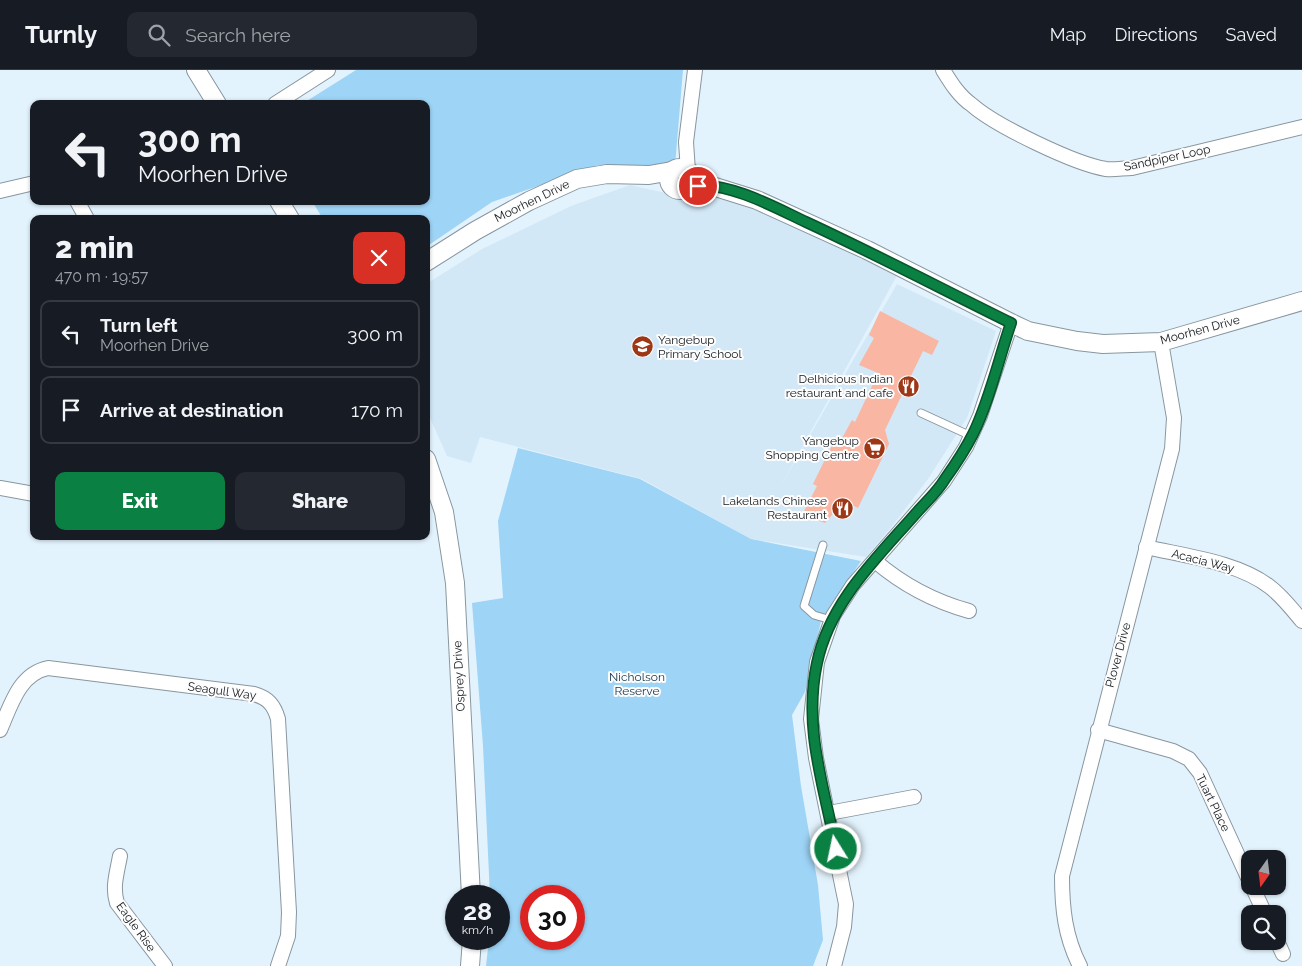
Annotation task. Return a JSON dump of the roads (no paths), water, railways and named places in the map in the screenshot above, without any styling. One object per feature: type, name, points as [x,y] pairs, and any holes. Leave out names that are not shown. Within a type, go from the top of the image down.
[{"type":"street","points":[[196,70],[215,100]]},
{"type":"street","points":[[281,100],[328,70]]},
{"type":"street","points":[[680,175],[695,70]]},
{"type":"street","name":"Sandpiper Loop","points":[[943,70],[960,94],[982,113],[1012,130],[1085,164],[1108,169],[1132,168],[1302,126]]},
{"type":"street","name":"Moorhen Drive","points":[[430,259],[482,226],[529,201],[577,179],[607,174],[680,175],[736,192],[781,210],[866,250],[1011,323],[1028,330],[1077,341],[1103,344],[1161,342],[1302,301]]},
{"type":"street","points":[[0,192],[30,184]]},
{"type":"street","points":[[834,966],[844,927],[846,904],[829,813],[816,758],[811,720],[817,662],[831,620],[853,586],[944,481],[972,436],[1011,323]]},
{"type":"street","name":"Plover Drive","points":[[1080,966],[1066,931],[1062,904],[1062,876],[1098,730],[1172,449],[1174,418],[1161,342]]},
{"type":"street","name":"Osprey Drive","points":[[430,474],[444,512],[455,583],[470,885]]},
{"type":"street","points":[[0,488],[30,493]]},
{"type":"street","name":"Acacia Way","points":[[1146,547],[1238,569],[1255,577],[1271,588],[1302,621]]},
{"type":"street","points":[[875,561],[897,579],[930,598],[969,611]]},
{"type":"street","name":"Seagull Way","points":[[0,730],[21,685],[28,676],[38,670],[48,668],[254,694],[270,702],[276,710],[278,719],[288,887],[288,936],[278,966]]},
{"type":"street","name":"Tuart Place","points":[[1098,730],[1173,751],[1189,759],[1200,773],[1241,862]]},
{"type":"street","points":[[829,813],[914,797]]},
{"type":"street","name":"Eagle Rise","points":[[120,856],[114,885],[117,903],[165,966]]},
{"type":"street","points":[[470,966],[471,950]]},
{"type":"lane","points":[[921,413],[972,436]]},
{"type":"lane","points":[[823,544],[804,606],[814,615],[831,620]]},
{"type":"place","name":"Yangebup Primary School","points":[[642,347]]},
{"type":"place","name":"Delhicious Indian restaurant and cafe","points":[[909,386]]},
{"type":"place","name":"Yangebup Shopping Centre","points":[[875,448]]},
{"type":"place","name":"Lakelands Chinese Restaurant","points":[[843,508]]},
{"type":"park label","name":"Nicholson Reserve","points":[[637,684]]}]
